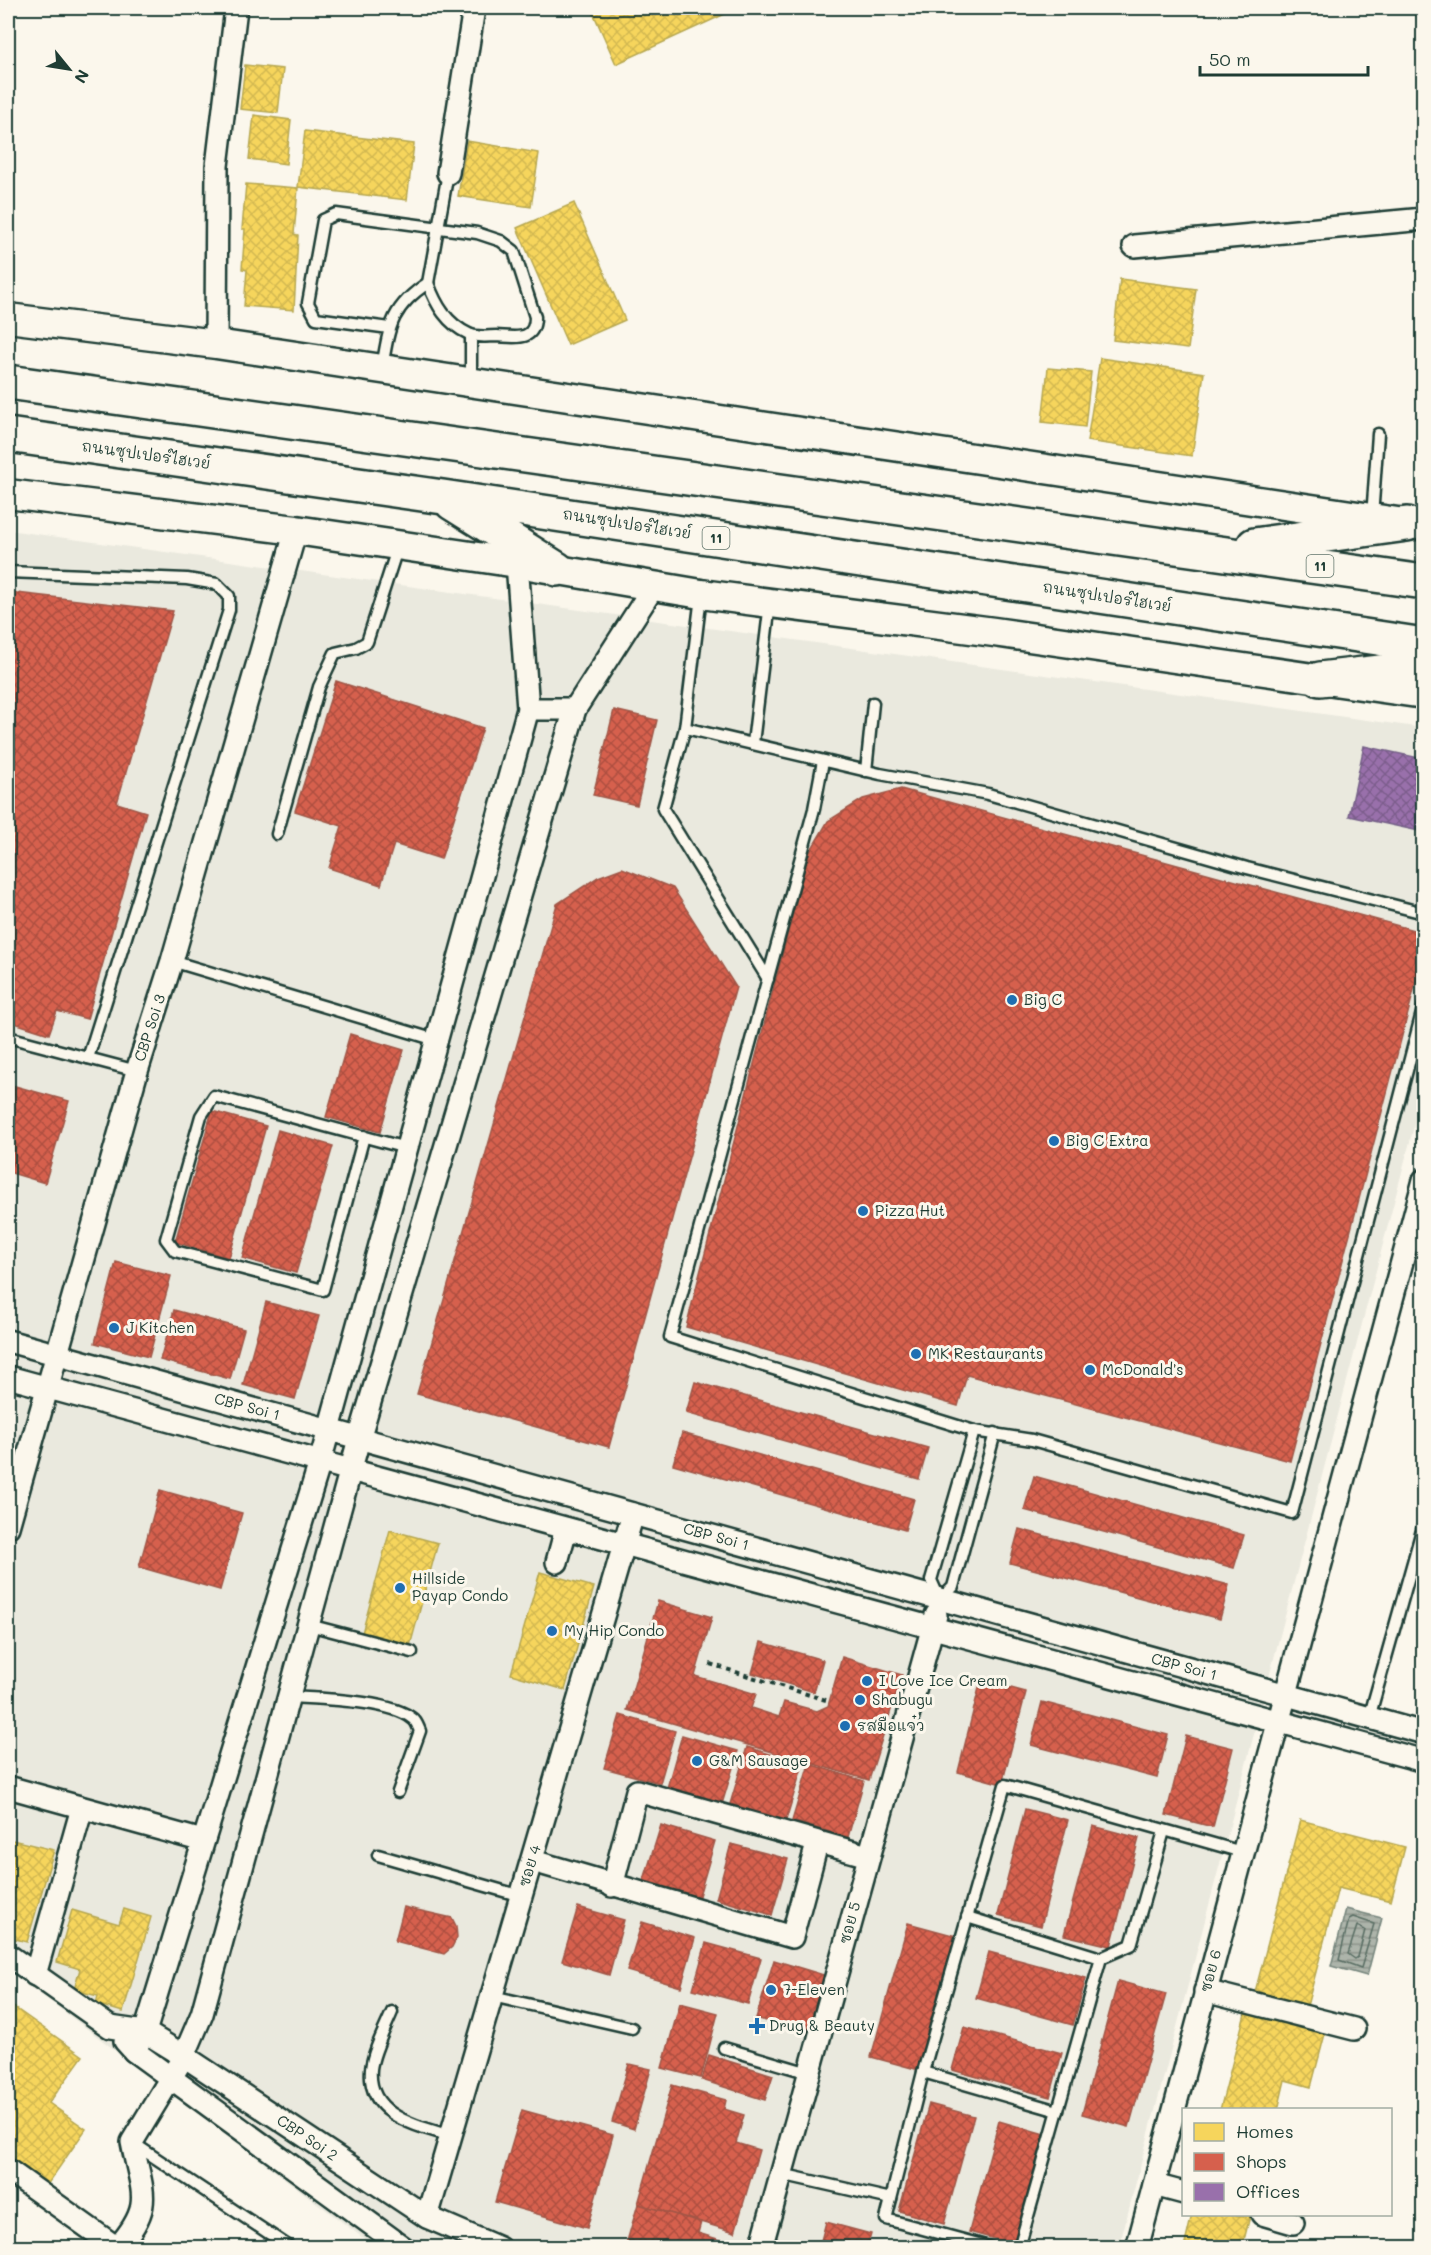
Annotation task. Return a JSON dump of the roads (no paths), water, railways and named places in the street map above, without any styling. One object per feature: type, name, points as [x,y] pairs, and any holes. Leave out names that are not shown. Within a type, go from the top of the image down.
[{"type":"highway","name":"11","points":[[8,382],[1424,582]]},
{"type":"highway","name":"ถนนซุปเปอร์ไฮเวย์","points":[[8,435],[443,497],[1424,645]]},
{"type":"highway","points":[[443,497],[557,569]]},
{"type":"highway","points":[[1217,551],[1415,525]]},
{"type":"highway","points":[[1320,679],[1424,667]]},
{"type":"main road","points":[[8,318],[216,344],[1415,525]]},
{"type":"main road","points":[[8,494],[296,530],[557,569],[701,594],[1424,694]]},
{"type":"street","points":[[216,344],[217,166],[236,8]]},
{"type":"street","points":[[448,173],[474,8]]},
{"type":"street","points":[[1134,246],[1424,219]]},
{"type":"street","name":"CBP Soi 3","points":[[8,1527],[136,1071],[172,961],[296,530]]},
{"type":"street","points":[[134,2051],[145,2032],[320,1462],[528,709],[516,563]]},
{"type":"street","points":[[8,2170],[117,2247],[136,2227],[144,2206],[132,2142],[184,2056],[202,2014],[359,1438],[575,709],[654,586]]},
{"type":"street","points":[[528,709],[575,709]]},
{"type":"street","name":"ซอย 6","points":[[1137,2247],[1276,1721],[1424,1180]]},
{"type":"street","name":"CBP Soi 1","points":[[8,1341],[1424,1733]]},
{"type":"street","name":"CBP Soi 1","points":[[8,1377],[1424,1761]]},
{"type":"street","name":"ซอย 4","points":[[427,2217],[633,1514]]},
{"type":"street","points":[[557,1562],[566,1529]]},
{"type":"street","name":"ซอย 5","points":[[761,2247],[940,1600]]},
{"type":"street","points":[[8,1787],[203,1841]]},
{"type":"street","points":[[612,1886],[637,1791],[817,1844],[868,1856]]},
{"type":"street","points":[[35,1975],[82,1808]]},
{"type":"street","points":[[532,1861],[792,1937],[817,1844]]},
{"type":"street","name":"CBP Soi 2","points":[[10,1962],[35,1975],[116,2030],[134,2051],[404,2247]]},
{"type":"street","points":[[1205,1990],[1354,2029]]},
{"type":"street","name":"CBP Soi 2","points":[[116,2030],[145,2032],[427,2217],[499,2247]]},
{"type":"street","points":[[1154,2185],[1182,2192]]},
{"type":"street","points":[[1269,2216],[1293,2223]]},
{"type":"lane","points":[[389,328],[316,318],[308,303],[323,220],[336,214],[372,221],[437,227],[477,233],[501,241],[513,250],[535,317],[535,325],[529,334],[520,339],[471,335],[455,325],[439,308],[428,283],[437,227],[448,173]]},
{"type":"lane","points":[[382,370],[389,328],[396,312],[409,296],[428,283]]},
{"type":"lane","points":[[471,335],[471,384]]},
{"type":"lane","points":[[1372,519],[1378,434]]},
{"type":"lane","points":[[277,834],[319,687],[335,653],[356,648],[367,642],[398,545]]},
{"type":"lane","points":[[8,572],[187,579],[217,584],[229,596],[229,610],[88,1058]]},
{"type":"lane","points":[[701,594],[685,728],[663,808],[768,979]]},
{"type":"lane","points":[[753,743],[770,603]]},
{"type":"lane","points":[[866,771],[873,703]]},
{"type":"lane","points":[[685,728],[866,771],[988,794],[1247,868],[1424,913]]},
{"type":"lane","points":[[824,761],[814,809],[670,1337],[974,1431],[1032,1440],[1292,1513],[1424,1005]]},
{"type":"lane","points":[[172,961],[436,1040]]},
{"type":"lane","points":[[8,1037],[136,1071]]},
{"type":"lane","points":[[364,1136],[323,1290],[176,1251],[166,1239],[201,1116],[214,1096],[364,1136],[406,1148]]},
{"type":"lane","points":[[974,1431],[931,1580],[940,1600],[953,1587],[995,1433]]},
{"type":"lane","points":[[1369,1718],[1424,1523]]},
{"type":"lane","points":[[309,1625],[412,1652]]},
{"type":"lane","points":[[289,1696],[365,1703],[404,1714],[415,1720],[420,1731],[398,1792]]},
{"type":"lane","points":[[993,2247],[886,2219],[923,2072],[1005,1785],[1242,1852]]},
{"type":"lane","points":[[967,1917],[1101,1958],[1131,1945],[1164,1831]]},
{"type":"lane","points":[[378,1855],[521,1896]]},
{"type":"lane","points":[[1019,2247],[1101,1958]]},
{"type":"lane","points":[[492,1996],[632,2028]]},
{"type":"lane","points":[[392,2012],[371,2067],[375,2098],[386,2110],[406,2122],[450,2136]]},
{"type":"lane","points":[[724,2048],[809,2073]]},
{"type":"lane","points":[[923,2072],[1058,2111]]},
{"type":"lane","points":[[132,2142],[291,2247]]},
{"type":"lane","points":[[781,2174],[891,2199]]},
{"type":"water","points":[[1346,1909],[1382,1918],[1367,1976],[1331,1966]]},
{"type":"place","name":"Big C","points":[[1012,1000]]},
{"type":"place","name":"Big C Extra","points":[[1054,1141]]},
{"type":"place","name":"Pizza Hut","points":[[863,1211]]},
{"type":"place","name":"J Kitchen","points":[[114,1328]]},
{"type":"place","name":"MK Restaurants","points":[[916,1354]]},
{"type":"place","name":"McDonald's","points":[[1090,1370]]},
{"type":"place","name":"Hillside Payap Condo","points":[[400,1588]]},
{"type":"place","name":"My Hip Condo","points":[[552,1631]]},
{"type":"place","name":"I Love Ice Cream","points":[[867,1681]]},
{"type":"place","name":"Shabugu","points":[[860,1700]]},
{"type":"place","name":"รสมือแจ๋ว","points":[[845,1726]]},
{"type":"place","name":"G&M Sausage","points":[[697,1761]]},
{"type":"place","name":"7-Eleven","points":[[771,1990]]},
{"type":"place","name":"Drug & Beauty","points":[[757,2026]]}]
